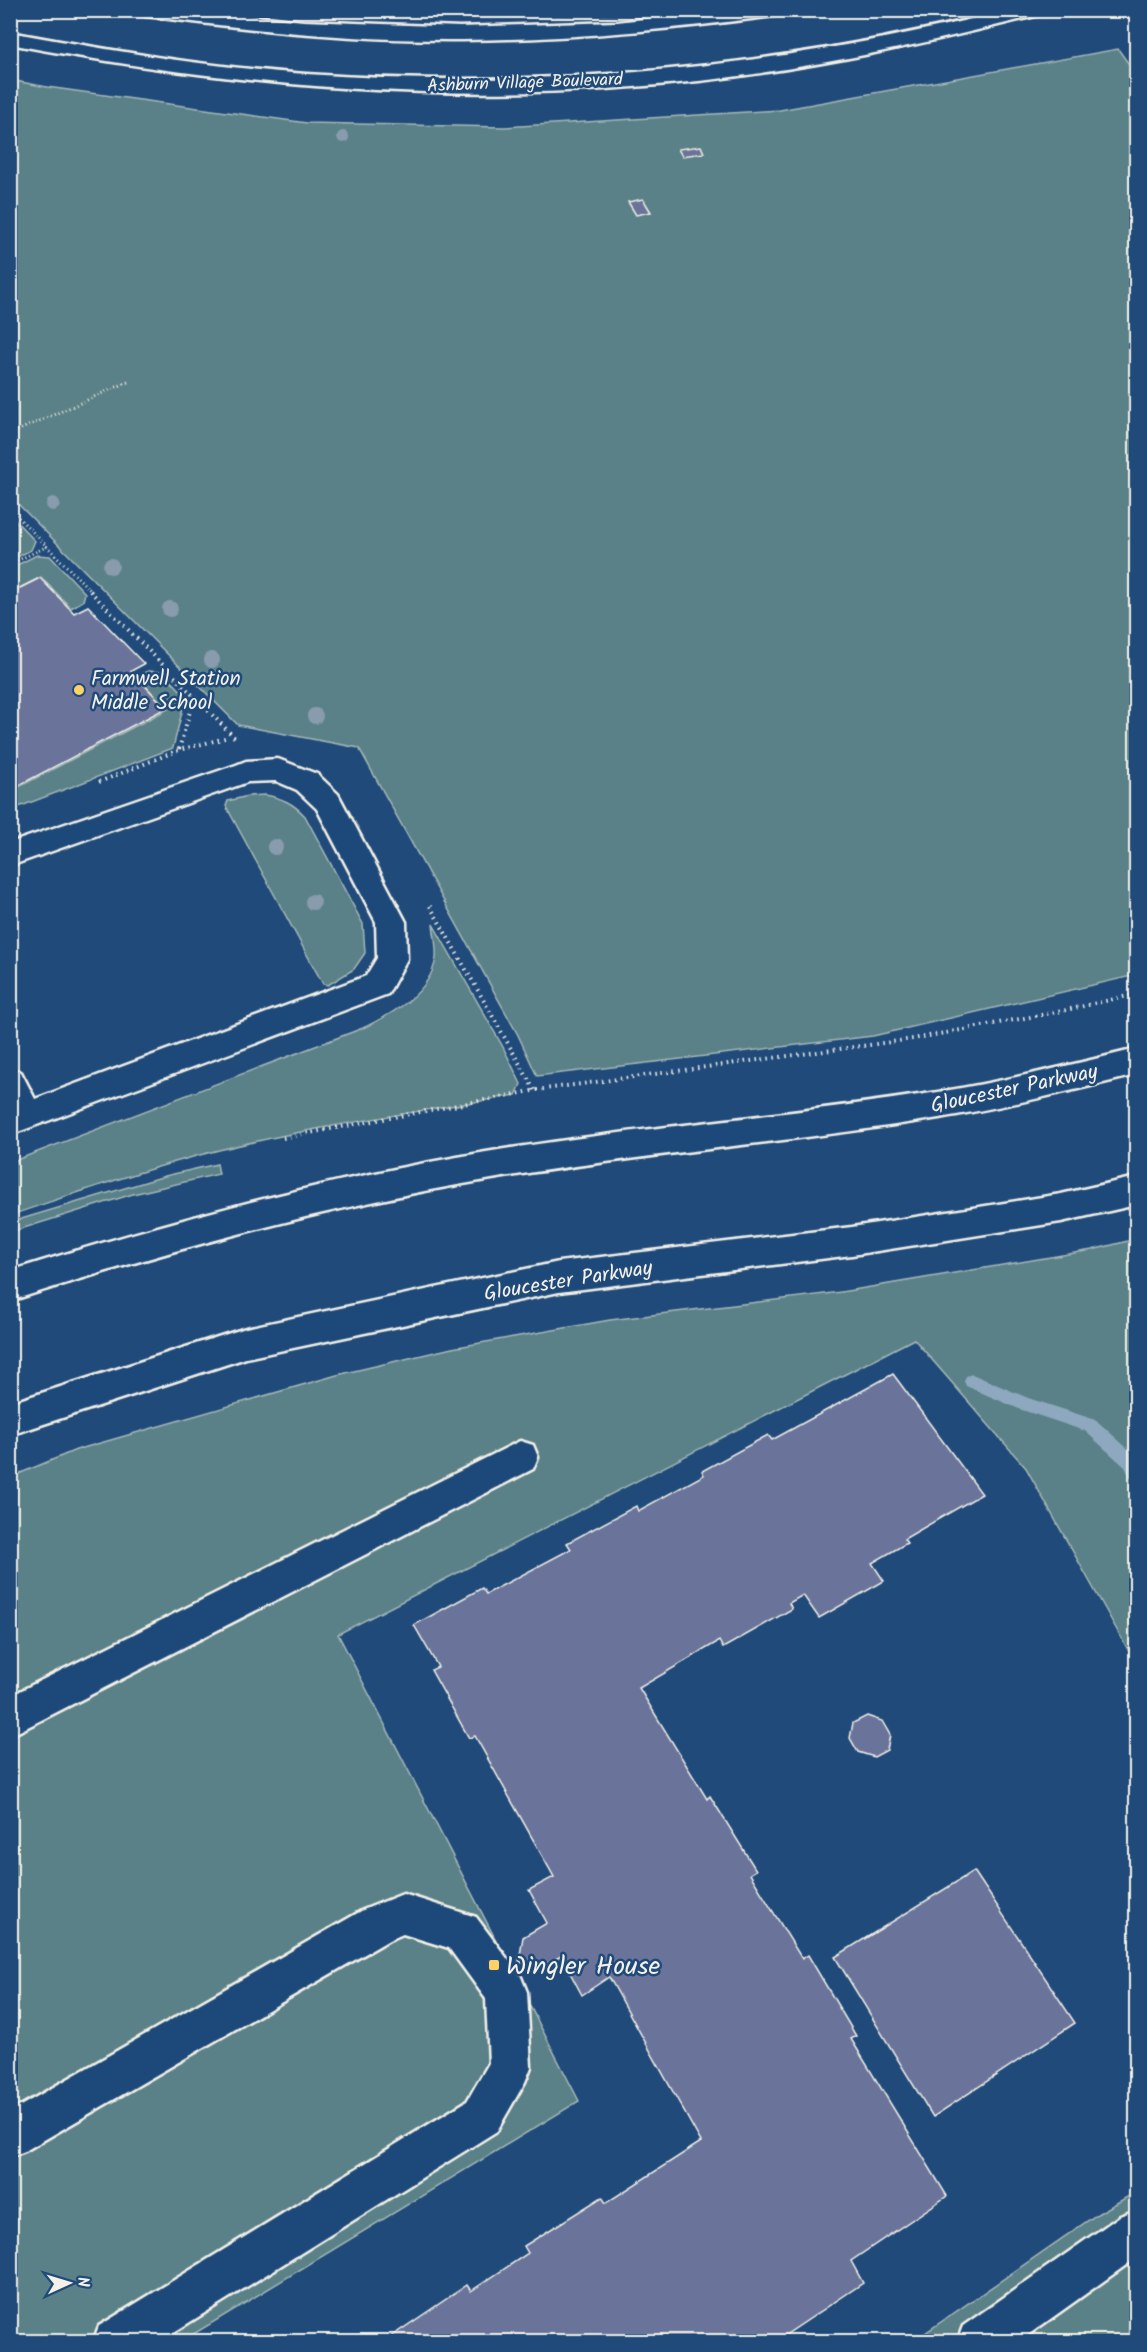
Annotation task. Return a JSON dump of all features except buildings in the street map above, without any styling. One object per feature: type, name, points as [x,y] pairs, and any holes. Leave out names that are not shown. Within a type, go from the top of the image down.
[{"type":"main road","points":[[146,10],[222,15],[340,32],[480,35],[552,33],[645,26],[774,10]]},
{"type":"main road","name":"Ashburn Village Boulevard","points":[[10,38],[158,66],[243,76],[329,83],[505,86],[695,74],[795,61],[911,40],[1036,10]]},
{"type":"main road","points":[[10,855],[246,772],[278,770],[307,782],[328,802],[391,922],[392,959],[377,985],[19,1119],[10,1081]]},
{"type":"main road","name":"Gloucester Parkway","points":[[10,1286],[230,1221],[328,1197],[440,1174],[555,1155],[941,1104],[1137,1062]]},
{"type":"main road","name":"Gloucester Parkway","points":[[10,1419],[246,1343],[559,1277],[852,1241],[1061,1208],[1137,1191]]},
{"type":"main road","points":[[10,1717],[520,1457]]},
{"type":"main road","points":[[10,2136],[377,1924],[403,1914],[462,1931],[506,1992],[510,2067],[482,2116],[115,2342]]},
{"type":"main road","points":[[979,2342],[1137,2232]]},
{"type":"path","points":[[10,434],[130,381]]},
{"type":"path","points":[[10,509],[195,694],[233,736],[278,770]]},
{"type":"path","points":[[10,564],[48,546]]},
{"type":"path","points":[[179,750],[195,694]]},
{"type":"path","points":[[95,783],[179,750],[233,736]]},
{"type":"path","points":[[284,1138],[411,1112],[535,1091],[807,1056],[975,1029],[1137,994]]},
{"type":"green space","points":[[706,10],[503,17],[313,11]]},
{"type":"green space","points":[[1118,49],[1136,74],[1136,975],[873,1036],[537,1076],[518,1035],[359,748],[238,725],[11,497],[10,80],[307,123],[504,127],[780,110]]},
{"type":"green space","points":[[11,516],[35,541],[31,550],[11,560]]},
{"type":"green space","points":[[37,555],[50,556],[85,593],[83,601],[71,608],[41,577],[11,592],[11,568]]},
{"type":"green space","points":[[148,671],[163,672],[186,696],[173,748],[11,810],[11,791],[168,709],[137,677]]},
{"type":"green space","points":[[265,795],[287,802],[305,816],[363,924],[365,953],[354,969],[328,985],[323,984],[226,806],[228,801]]},
{"type":"green space","points":[[433,924],[503,1047],[521,1084],[516,1095],[256,1141],[140,1172],[11,1215],[11,1162],[363,1028],[397,1009],[418,992],[432,971],[436,958]]},
{"type":"green space","points":[[217,1164],[219,1174],[133,1194],[11,1232],[11,1222],[165,1176]]},
{"type":"green space","points":[[1136,1239],[1136,1664],[1026,1468],[914,1339],[338,1634],[579,2101],[182,2341],[11,2342],[11,1477],[76,1450],[337,1375],[452,1348],[610,1320],[841,1292],[1092,1250]]},
{"type":"green space","points":[[1136,2192],[1136,2341],[912,2342],[1099,2213]]},
{"type":"waterway","points":[[972,1381],[1025,1404],[1090,1425],[1131,1462],[1136,1472]]},
{"type":"place","name":"Farmwell Station Middle School","points":[[79,690]]},
{"type":"place","name":"Wingler House","points":[[494,1965]]}]
